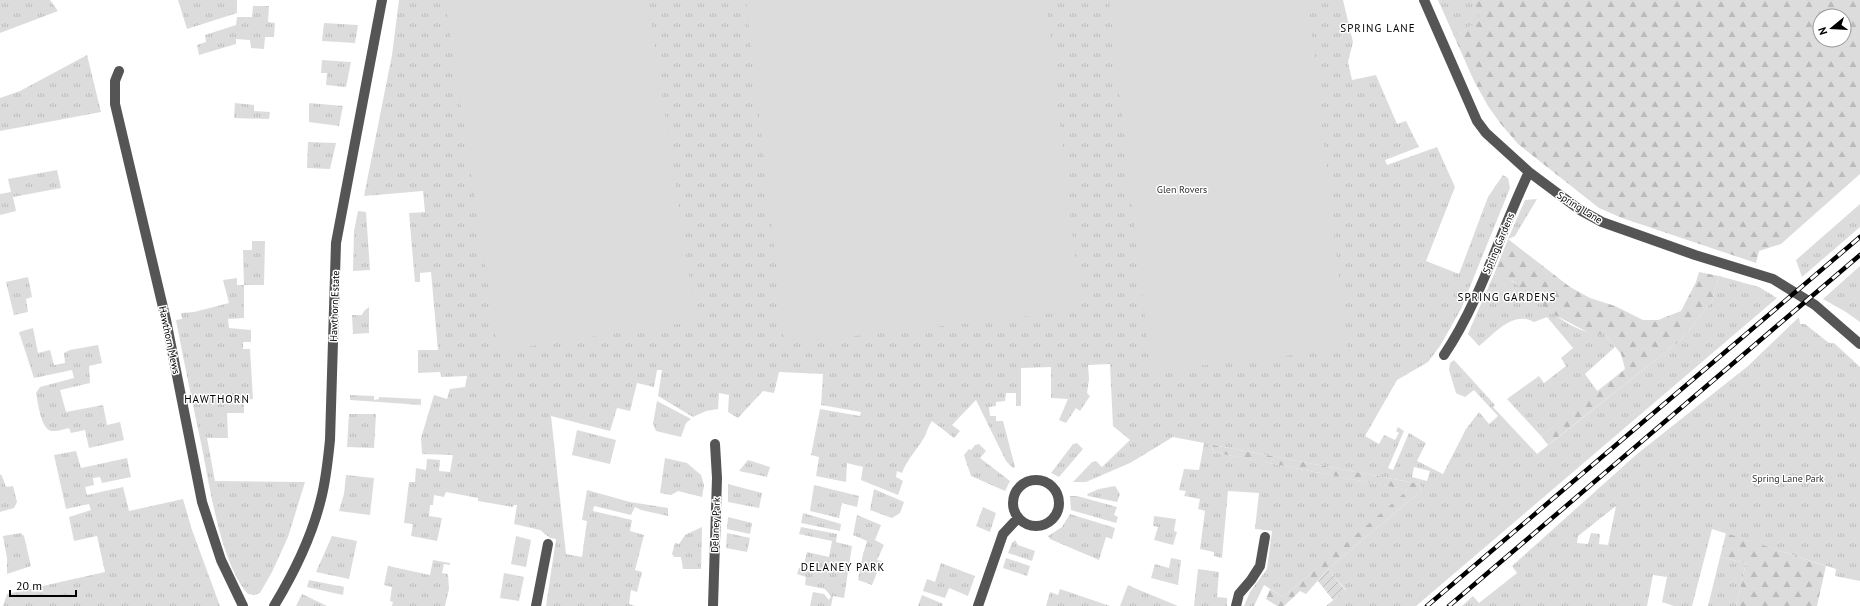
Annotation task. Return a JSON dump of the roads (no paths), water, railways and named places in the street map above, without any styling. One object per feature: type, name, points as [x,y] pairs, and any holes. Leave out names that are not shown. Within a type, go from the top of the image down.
[{"type":"street","name":"Hawthorn Estate","points":[[274,606],[312,527],[322,498],[327,470],[330,440],[336,243],[382,0]]},
{"type":"street","name":"Spring Lane","points":[[1424,0],[1477,121],[1486,133],[1529,172],[1580,210],[1602,222],[1695,255],[1773,279],[1790,288],[1815,305],[1860,344]]},
{"type":"street","name":"Hawthorn Mews","points":[[119,71],[115,80],[115,104],[166,320],[202,502],[221,560],[242,606]]},
{"type":"street","name":"Spring Gardens","points":[[1444,355],[1453,342],[1474,300],[1529,172]]},
{"type":"street","name":"Delaney Park","points":[[713,606],[716,478],[715,444]]},
{"type":"street","points":[[1038,479],[1052,485],[1057,491],[1060,498],[1058,513],[1047,524],[1032,526],[1024,523],[1018,518],[1013,503],[1017,489],[1023,483],[1038,479]]},
{"type":"street","points":[[978,606],[1003,534],[1018,518]]},
{"type":"street","points":[[1236,606],[1240,594],[1260,566],[1265,537]]},
{"type":"street","points":[[536,606],[548,544]]},
{"type":"railway","points":[[1427,606],[1860,237]]},
{"type":"railway","points":[[1449,606],[1860,255]]},
{"type":"district","name":"SPRING LANE","points":[[1378,28]]},
{"type":"district","name":"SPRING GARDENS","points":[[1507,297]]},
{"type":"district","name":"HAWTHORN","points":[[217,399]]},
{"type":"district","name":"DELANEY PARK","points":[[843,567]]},
{"type":"park label","name":"Glen Rovers","points":[[1182,189]]},
{"type":"park label","name":"Spring Lane Park","points":[[1788,478]]}]
